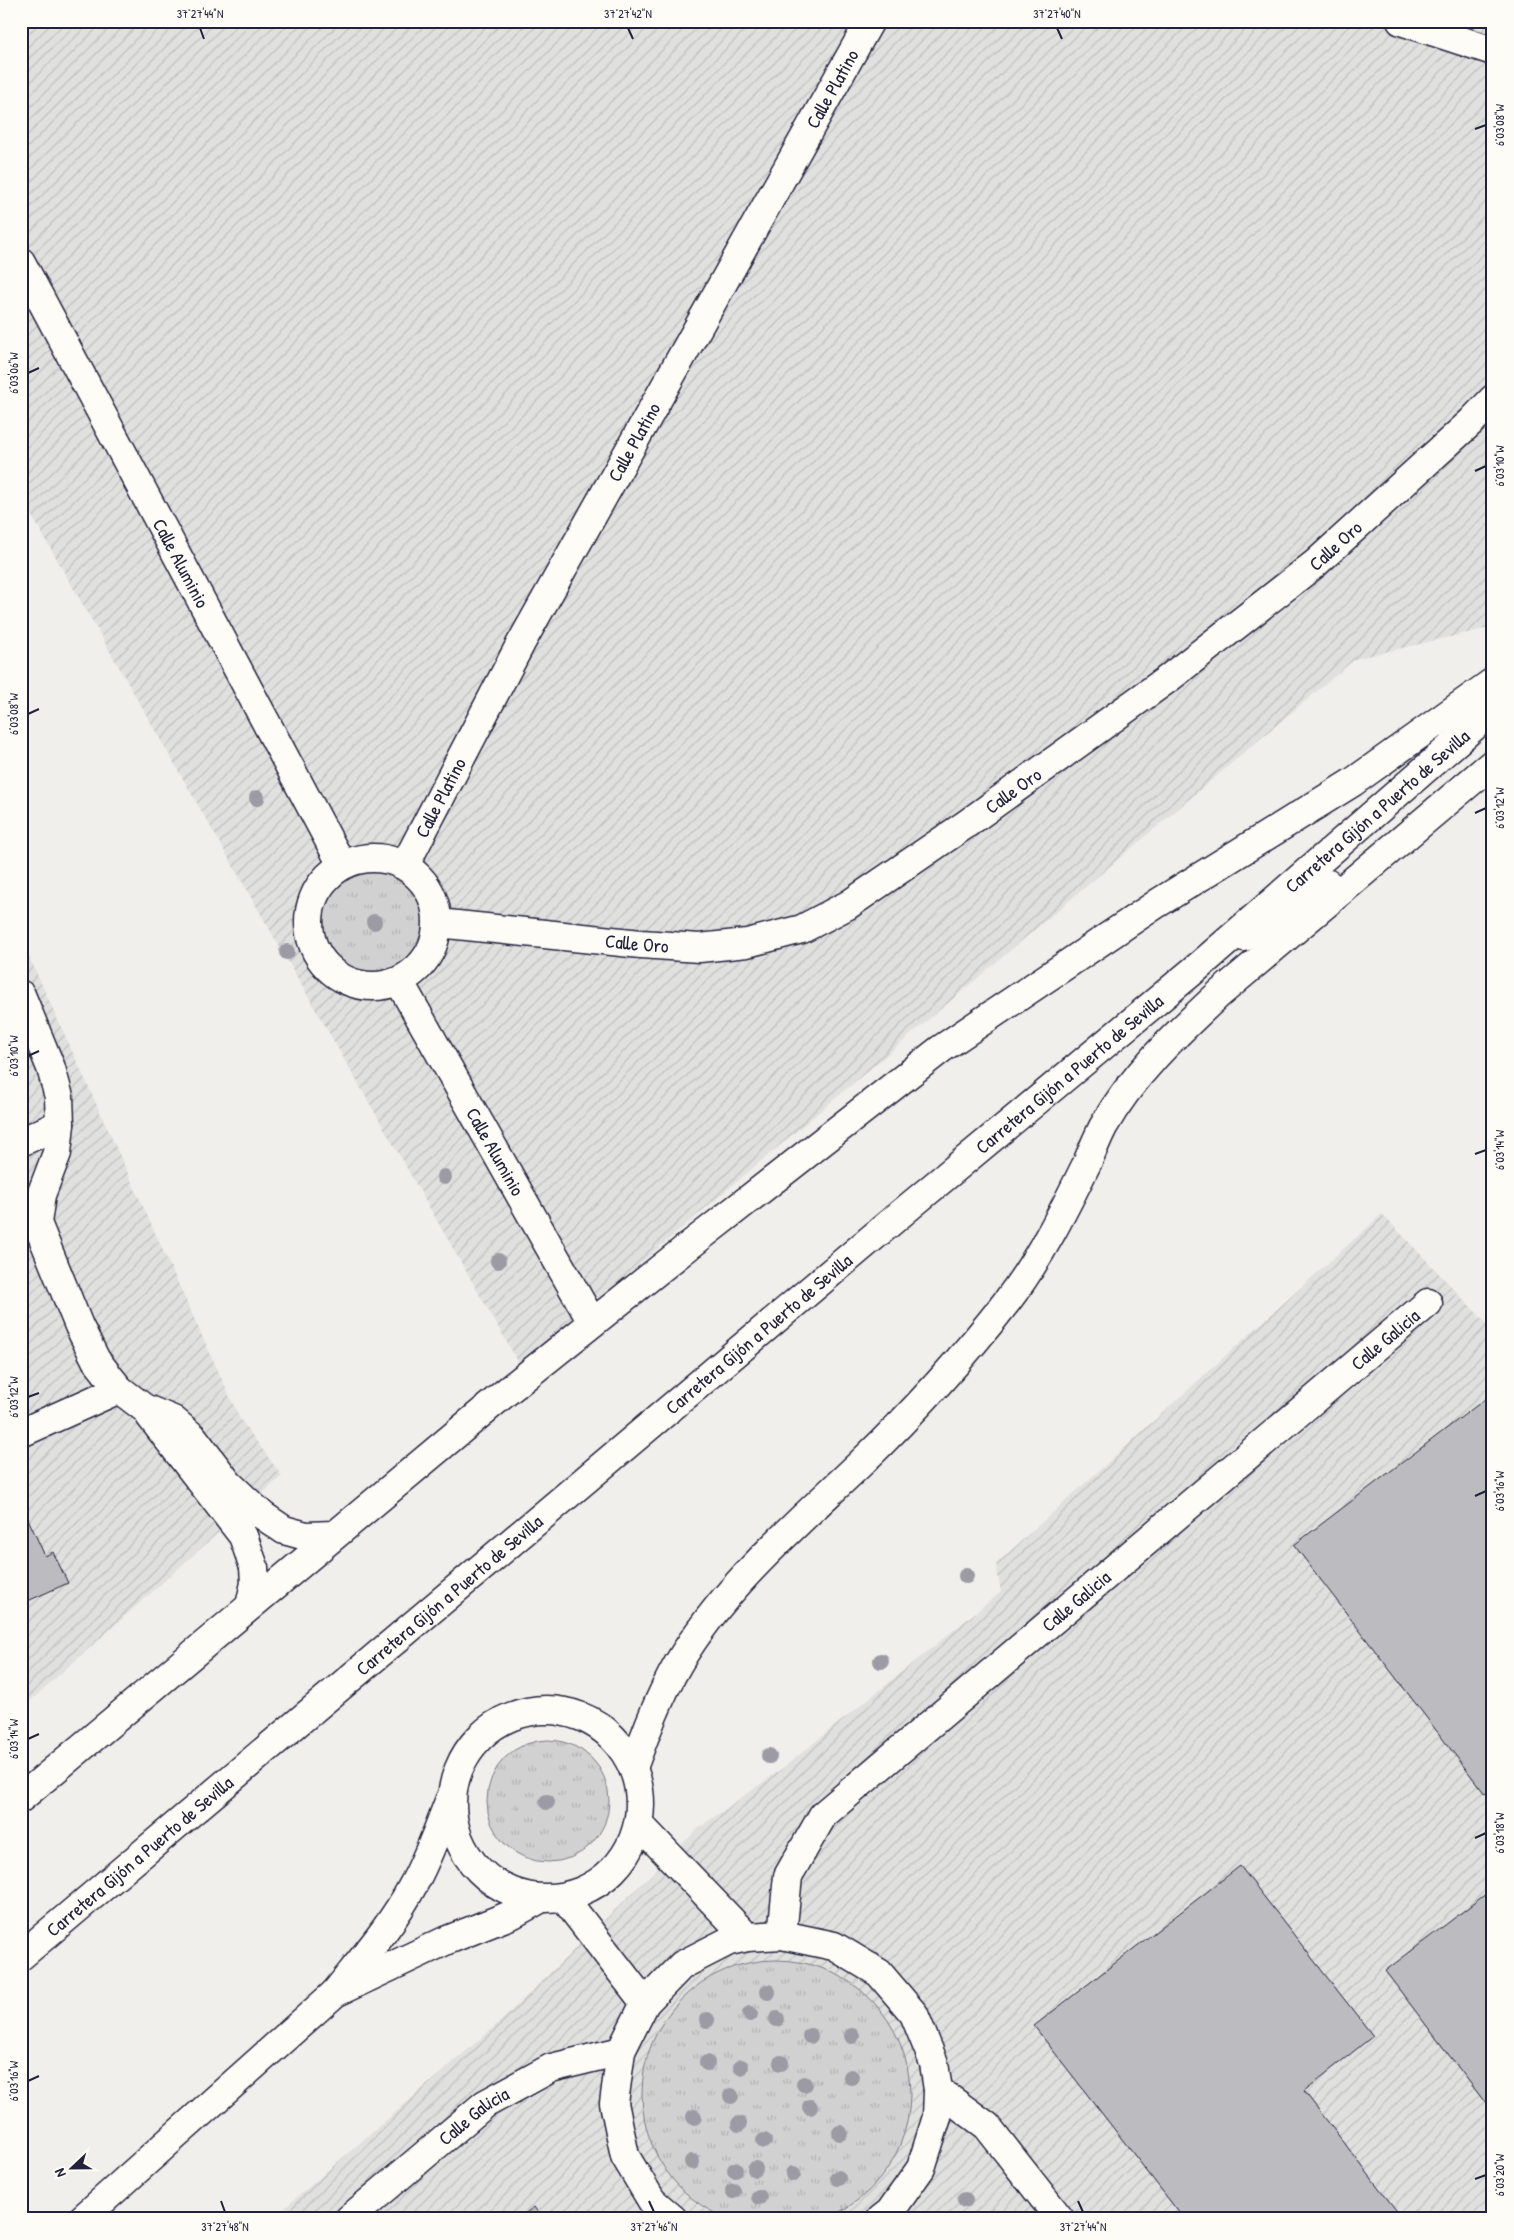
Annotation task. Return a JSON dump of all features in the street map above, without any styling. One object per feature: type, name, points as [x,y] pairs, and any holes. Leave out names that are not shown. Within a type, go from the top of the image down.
[{"type":"main road","name":"Calle Platino","points":[[405,865],[521,643],[870,21]]},
{"type":"main road","points":[[1401,21],[1493,51]]},
{"type":"main road","name":"Calle Aluminio","points":[[21,262],[342,865]]},
{"type":"main road","name":"Calle Oro","points":[[438,924],[699,948],[747,943],[802,929],[848,904],[965,825],[1169,678],[1316,563],[1472,422],[1493,399]]},
{"type":"main road","points":[[21,1798],[334,1535],[592,1322],[941,1049],[1158,903],[1353,782],[1493,682]]},
{"type":"main road","name":"Carretera Gijón a Puerto de Sevilla","points":[[21,1956],[902,1212],[1198,966],[1493,710]]},
{"type":"main road","points":[[1198,966],[1417,828],[1493,741]]},
{"type":"main road","points":[[633,1768],[661,1695],[679,1662],[710,1619],[741,1581],[793,1526],[903,1422],[936,1386],[1009,1298],[1042,1250],[1103,1127],[1125,1093],[1150,1061],[1219,994],[1493,762]]},
{"type":"main road","points":[[363,858],[384,858],[405,865],[430,890],[436,906],[438,924],[435,941],[427,957],[415,972],[399,981],[378,986],[356,984],[336,975],[321,960],[312,940],[309,918],[314,897],[325,878],[342,865],[363,858]]},
{"type":"main road","name":"Calle Aluminio","points":[[399,981],[592,1322]]},
{"type":"main road","points":[[21,996],[51,1068],[59,1097],[60,1124],[57,1153],[41,1195],[37,1223],[79,1326],[96,1360],[119,1389],[144,1408],[172,1420],[193,1437],[228,1484],[262,1515],[284,1530],[306,1536],[334,1535]]},
{"type":"main road","points":[[21,1142],[60,1124]]},
{"type":"main road","name":"Calle Galicia","points":[[782,1935],[788,1876],[823,1815],[1428,1302]]},
{"type":"main road","points":[[21,1433],[119,1389]]},
{"type":"main road","points":[[144,1408],[243,1536],[254,1567],[255,1583],[250,1606]]},
{"type":"main road","points":[[82,2219],[335,1992],[377,1939],[412,1888],[452,1795],[459,1768],[472,1744],[493,1726],[518,1714],[545,1710],[573,1714],[598,1726],[619,1744],[633,1768],[640,1795],[639,1824],[629,1850],[612,1872],[590,1888],[552,1898],[445,1941],[335,1992]]},
{"type":"main road","points":[[452,1795],[453,1821],[461,1846],[476,1867],[496,1884],[517,1894],[552,1898],[645,2003]]},
{"type":"main road","points":[[639,1824],[747,1937]]},
{"type":"main road","points":[[672,2219],[652,2201],[625,2156],[614,2104],[621,2050],[645,2003],[682,1965],[729,1941],[747,1937],[782,1935],[834,1946],[880,1973],[914,2014],[934,2063],[938,2090],[937,2117],[921,2168],[890,2212],[881,2219]]},
{"type":"main road","name":"Calle Galicia","points":[[349,2219],[485,2104],[550,2068],[621,2050]]},
{"type":"main road","points":[[938,2090],[987,2126],[1060,2219]]},
{"type":"shaded area","points":[[21,21],[1493,21],[1493,627],[1355,659],[520,1365],[21,497]]},
{"type":"shaded area","points":[[21,939],[240,1419],[282,1476],[21,1709]]},
{"type":"shaded area","points":[[1382,1214],[1493,1330],[1493,2219],[272,2219],[502,2020],[700,1827],[783,1768],[1001,1592],[996,1564]]},
{"type":"green space","points":[[373,858],[397,863],[409,869],[418,877],[426,886],[432,898],[437,922],[432,946],[426,958],[418,967],[409,975],[397,981],[373,986],[349,981],[337,975],[328,967],[320,958],[314,946],[309,922],[314,898],[320,886],[328,877],[337,869],[349,863]]},
{"type":"green space","points":[[548,1740],[560,1741],[571,1745],[582,1750],[591,1758],[599,1767],[604,1778],[608,1789],[608,1813],[604,1824],[599,1835],[591,1844],[582,1852],[571,1857],[560,1861],[548,1862],[536,1861],[525,1857],[514,1852],[505,1844],[497,1835],[492,1824],[488,1813],[487,1801],[488,1789],[492,1778],[497,1767],[505,1758],[514,1750],[525,1745],[536,1741]]},
{"type":"green space","points":[[776,1960],[802,1962],[827,1970],[851,1982],[871,1999],[888,2019],[900,2043],[908,2068],[910,2094],[908,2120],[900,2145],[888,2169],[871,2189],[851,2206],[827,2218],[802,2226],[776,2228],[750,2226],[725,2218],[701,2206],[681,2189],[664,2169],[652,2145],[644,2120],[642,2094],[644,2068],[652,2043],[664,2019],[681,1999],[701,1982],[725,1970],[750,1962]]},
{"type":"building","points":[[1493,1393],[1493,1788],[1485,1794],[1294,1545]]},
{"type":"building","points":[[24,1510],[45,1556],[53,1552],[68,1583],[21,1604],[21,1511]]},
{"type":"building","points":[[1240,1866],[1373,2036],[1304,2091],[1403,2219],[1184,2219],[1034,2026]]},
{"type":"building","points":[[1491,1890],[1493,1893],[1493,2113],[1385,1971]]},
{"type":"building","points":[[534,2207],[543,2219],[518,2219]]}]
